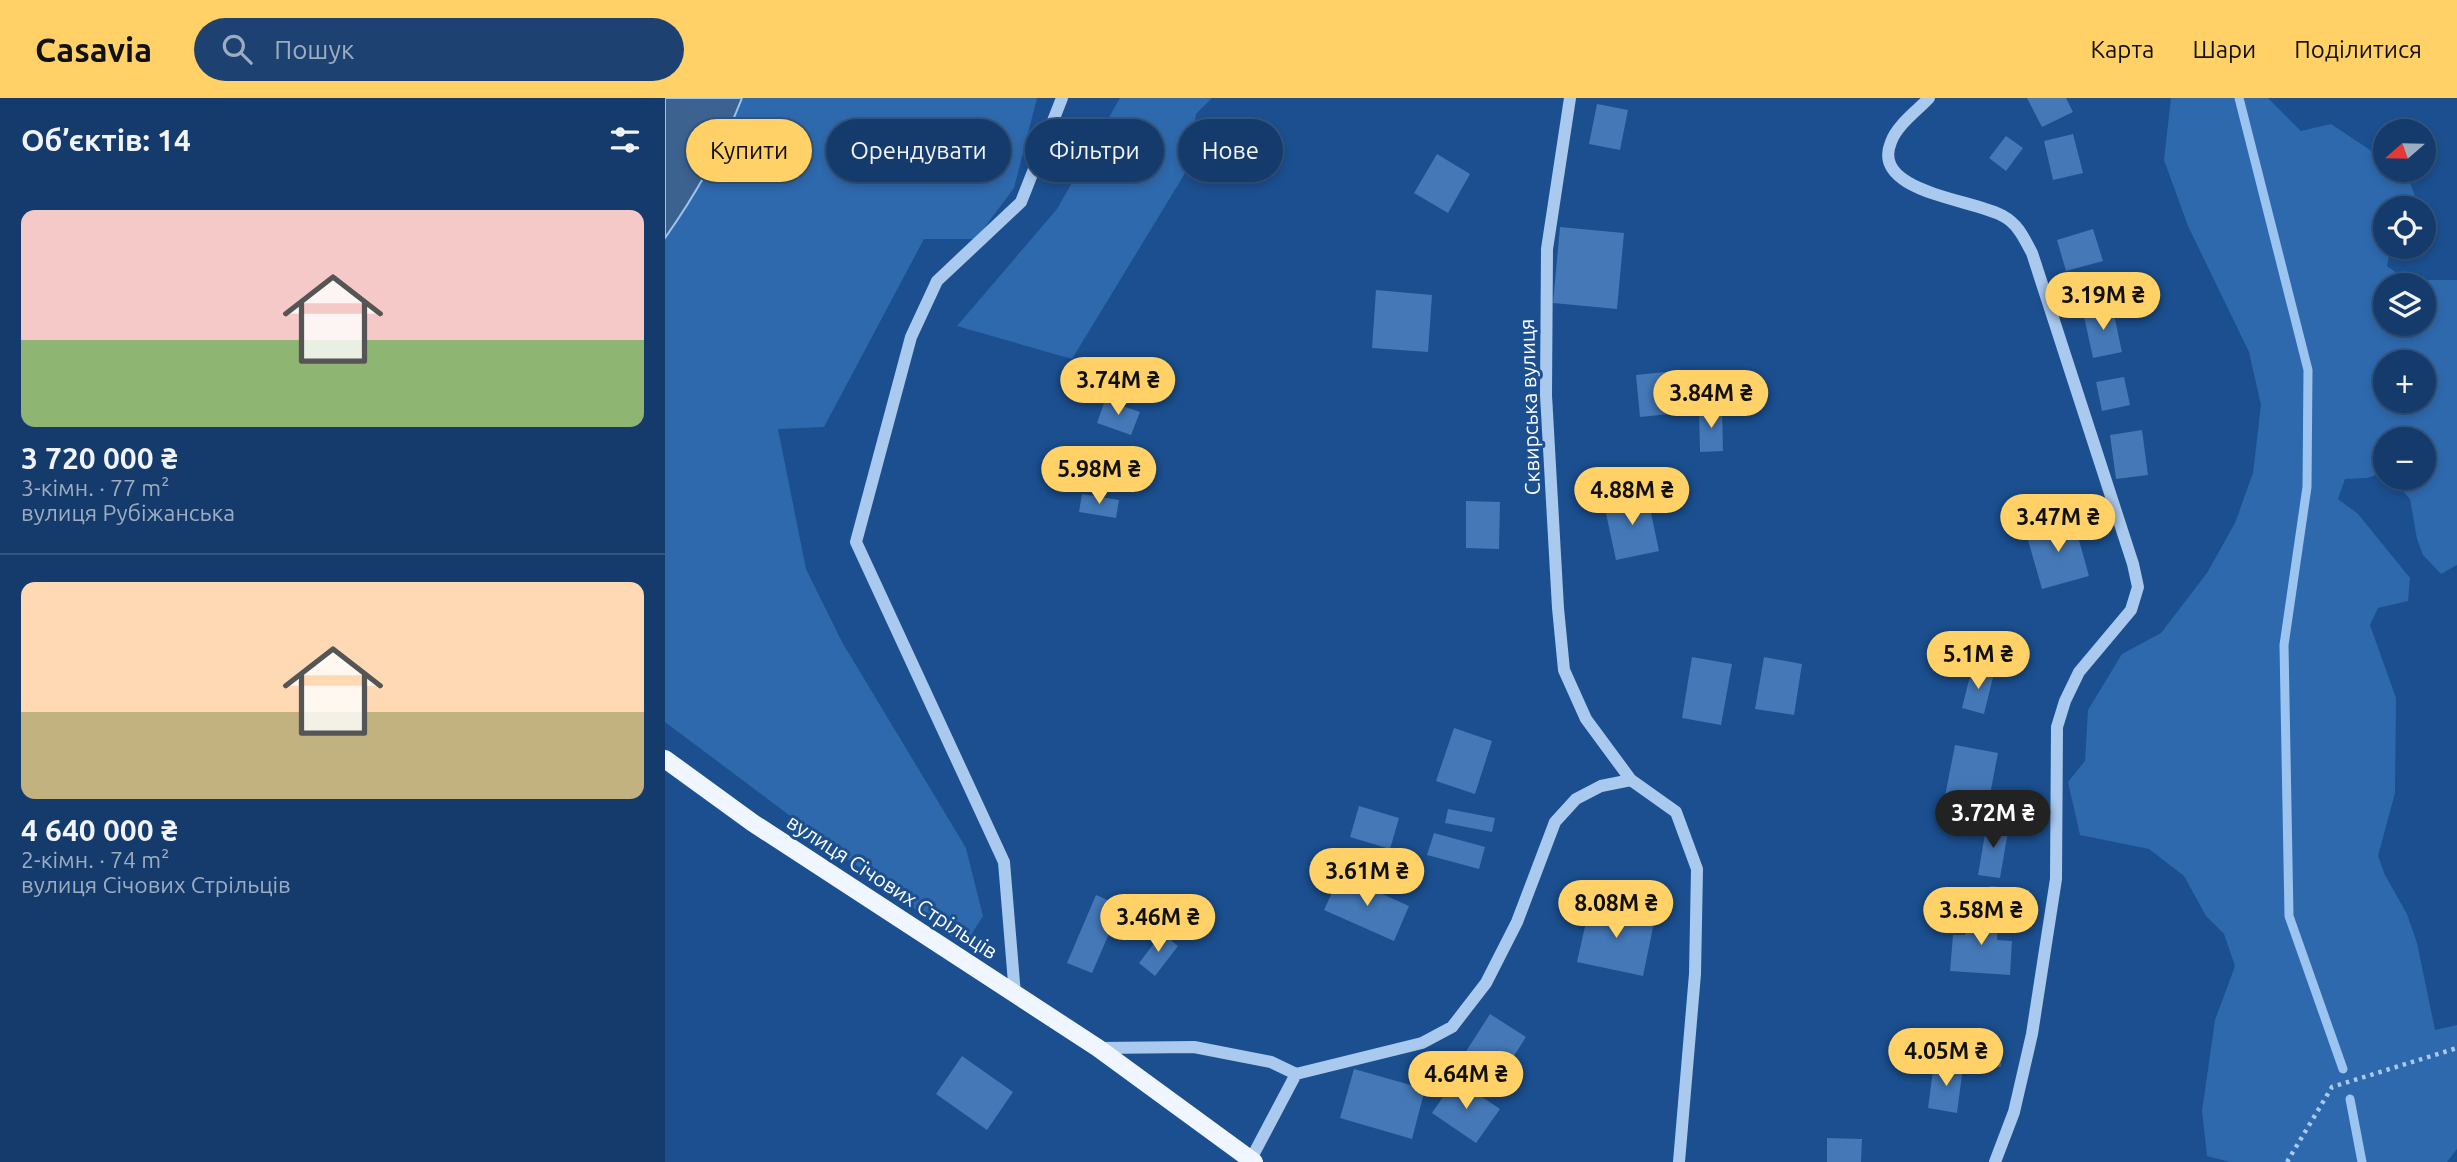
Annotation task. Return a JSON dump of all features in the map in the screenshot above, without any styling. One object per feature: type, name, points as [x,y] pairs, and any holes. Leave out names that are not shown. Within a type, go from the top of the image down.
[{"type":"main road","name":"вулиця Січових Стрільців","points":[[665,759],[753,822],[1098,1048],[1253,1160]]},
{"type":"street","points":[[1015,995],[1004,862],[856,542],[911,337],[937,281],[1021,202],[1062,98]]},
{"type":"street","name":"Сквирська вулиця","points":[[1570,98],[1548,249],[1546,395],[1564,670],[1586,719],[1631,780],[1676,812],[1697,869],[1695,974],[1679,1162]]},
{"type":"street","points":[[1929,98],[1898,130],[1890,144],[1888,164],[1898,178],[1913,186],[2003,215],[2020,230],[2032,253],[2133,564],[2138,587],[2131,610],[2079,673],[2065,701],[2057,727],[2056,880],[2032,1034],[2014,1112],[1995,1162]]},
{"type":"street","points":[[1098,1048],[1194,1047],[1271,1062],[1296,1074],[1422,1044],[1452,1027],[1486,983],[1517,922],[1555,822],[1576,799],[1601,786],[1631,780]]},
{"type":"street","name":"вулиця Січових Стрільців","points":[[1253,1160],[1296,1074]]},
{"type":"path","points":[[2287,1162],[2332,1087],[2457,1048]]},
{"type":"shaded area","points":[[665,98],[742,98],[733,119],[686,119],[686,182],[701,182],[665,238]]},
{"type":"shaded area","points":[[742,98],[1037,98],[1032,119],[1025,119],[1025,145],[1014,188],[976,239],[924,239],[824,427],[778,429],[806,569],[842,642],[966,848],[983,916],[964,946],[665,722],[665,238],[701,182],[812,182],[812,119],[733,119]]},
{"type":"shaded area","points":[[1120,98],[1212,98],[1196,114],[1195,119],[1178,119],[1180,182],[1072,359],[957,326],[1057,209],[1072,182],[1164,182],[1164,119],[1108,119]]},
{"type":"shaded area","points":[[2171,98],[2268,98],[2301,131],[2331,124],[2373,152],[2373,182],[2410,182],[2415,196],[2373,196],[2373,259],[2388,259],[2387,266],[2396,273],[2373,273],[2373,336],[2436,336],[2436,280],[2457,280],[2457,565],[2441,574],[2423,555],[2417,539],[2410,499],[2402,490],[2436,490],[2436,427],[2373,427],[2373,476],[2345,479],[2338,499],[2358,514],[2410,578],[2408,601],[2378,608],[2370,625],[2396,698],[2395,793],[2378,856],[2385,875],[2407,914],[2417,943],[2435,1030],[2457,1025],[2457,1149],[2447,1162],[2230,1162],[2207,1156],[2202,1111],[2215,1020],[2235,966],[2224,934],[2206,916],[2184,876],[2149,849],[2080,835],[2068,782],[2085,761],[2088,710],[2122,654],[2161,633],[2207,573],[2235,523],[2253,473],[2261,405],[2249,352],[2188,226],[2164,160]]},
{"type":"building","points":[[2027,98],[2066,98],[2073,112],[2042,127]]},
{"type":"building","points":[[1597,104],[1628,110],[1620,150],[1589,144]]},
{"type":"building","points":[[2073,134],[2083,173],[2053,180],[2044,141]]},
{"type":"building","points":[[2006,136],[2023,148],[2006,171],[1989,158]]},
{"type":"building","points":[[1437,154],[1470,174],[1448,213],[1414,193]]},
{"type":"building","points":[[1560,227],[1624,233],[1617,309],[1553,303]]},
{"type":"building","points":[[2093,229],[2103,261],[2066,271],[2057,240]]},
{"type":"building","points":[[1376,290],[1432,295],[1428,352],[1372,348]]},
{"type":"building","points":[[2112,305],[2122,352],[2093,358],[2083,312]]},
{"type":"building","points":[[1685,370],[1689,412],[1640,417],[1636,375]]},
{"type":"building","points":[[2124,377],[2130,405],[2102,411],[2096,382]]},
{"type":"building","points":[[1105,400],[1140,412],[1131,435],[1097,423]]},
{"type":"building","points":[[1722,407],[1723,451],[1700,452],[1699,408]]},
{"type":"building","points":[[2142,430],[2148,475],[2116,479],[2110,435]]},
{"type":"building","points":[[1082,494],[1119,500],[1116,518],[1079,512]]},
{"type":"building","points":[[1647,494],[1659,551],[1616,560],[1604,504]]},
{"type":"building","points":[[2047,494],[2053,515],[2007,527],[2002,506]]},
{"type":"building","points":[[1466,501],[1500,502],[1499,549],[1466,548]]},
{"type":"building","points":[[2073,519],[2089,576],[2042,589],[2026,533]]},
{"type":"building","points":[[1692,657],[1732,664],[1721,725],[1682,718]]},
{"type":"building","points":[[1764,657],[1802,664],[1794,715],[1755,709]]},
{"type":"building","points":[[1972,668],[1994,673],[1984,714],[1962,708]]},
{"type":"building","points":[[1454,728],[1492,741],[1475,794],[1436,781]]},
{"type":"building","points":[[1955,745],[1998,753],[1987,810],[1944,801]]},
{"type":"building","points":[[1997,800],[2035,800],[2035,817],[1996,817]]},
{"type":"building","points":[[1359,806],[1399,818],[1390,849],[1350,837]]},
{"type":"building","points":[[1448,809],[1495,818],[1492,832],[1445,823]]},
{"type":"building","points":[[1987,822],[2009,825],[2000,878],[1978,875]]},
{"type":"building","points":[[1434,833],[1485,847],[1479,869],[1427,855]]},
{"type":"building","points":[[1340,875],[1409,906],[1394,941],[1324,910]]},
{"type":"building","points":[[1990,886],[2029,890],[2027,907],[1988,903]]},
{"type":"building","points":[[1096,895],[1121,906],[1092,973],[1067,963]]},
{"type":"building","points":[[1590,904],[1655,918],[1643,976],[1577,962]]},
{"type":"building","points":[[1966,911],[1998,913],[1997,940],[2012,941],[2010,975],[1950,971],[1953,935],[1965,935]]},
{"type":"building","points":[[1162,933],[1178,946],[1155,976],[1139,963]]},
{"type":"building","points":[[1490,1014],[1526,1037],[1501,1076],[1465,1053]]},
{"type":"building","points":[[1973,1048],[2002,1050],[2001,1067],[1972,1065]]},
{"type":"building","points":[[962,1056],[1013,1092],[987,1130],[936,1094]]},
{"type":"building","points":[[1934,1063],[1963,1067],[1957,1113],[1928,1108]]},
{"type":"building","points":[[1354,1069],[1425,1089],[1412,1139],[1340,1118]]},
{"type":"building","points":[[1455,1079],[1500,1109],[1476,1143],[1432,1113]]},
{"type":"building","points":[[1827,1138],[1862,1139],[1861,1162],[1827,1162]]},
{"type":"waterway","points":[[2239,98],[2308,370],[2307,487],[2284,645],[2289,916],[2343,1069]]},
{"type":"waterway","points":[[2350,1099],[2362,1162]]}]
